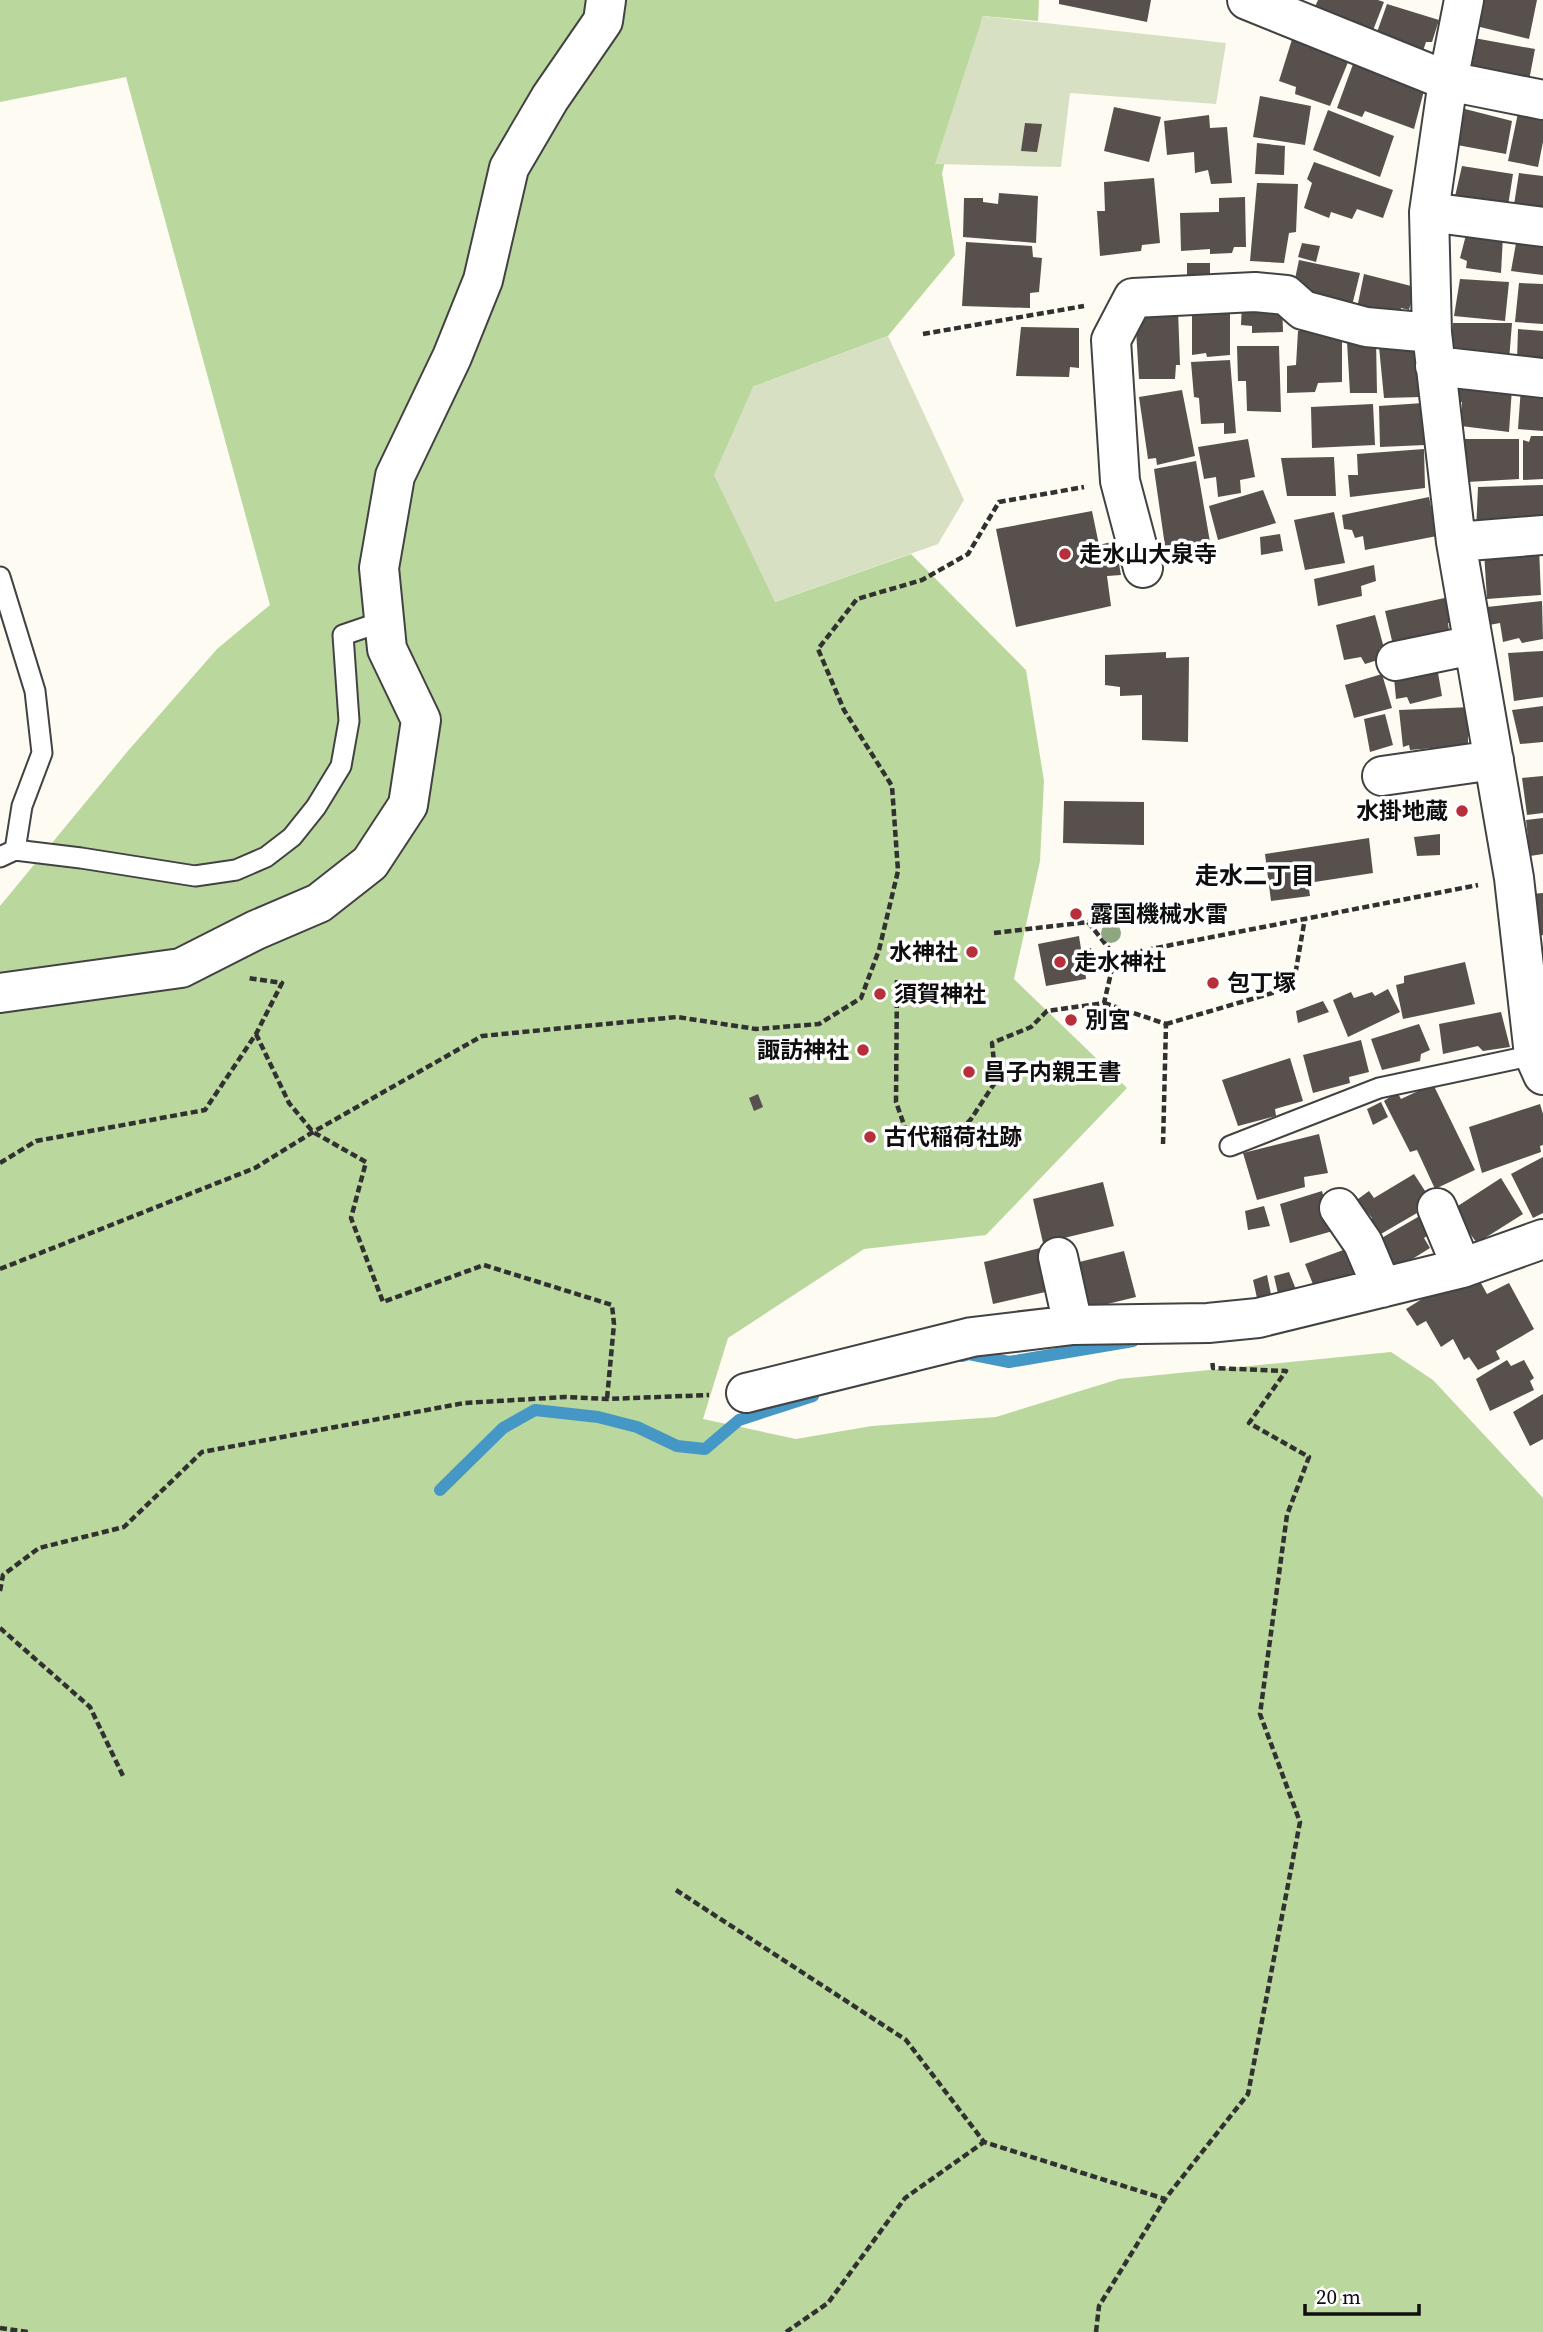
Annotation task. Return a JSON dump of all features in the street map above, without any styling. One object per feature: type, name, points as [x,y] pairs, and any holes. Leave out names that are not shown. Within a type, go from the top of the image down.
[{"type":"street","points":[[0,993],[181,968],[319,902],[370,863],[408,805],[421,720],[387,649],[379,568],[395,476],[452,357],[483,280],[509,168],[550,98],[603,21],[606,0]]},
{"type":"street","points":[[1247,0],[1448,81],[1543,100]]},
{"type":"street","points":[[1464,0],[1448,81],[1429,212],[1434,350],[1456,542],[1493,760],[1528,876],[1539,1065]]},
{"type":"street","points":[[1429,212],[1543,227]]},
{"type":"street","points":[[1143,568],[1120,481],[1111,340],[1133,298],[1255,292],[1286,295],[1303,310],[1366,327],[1434,350],[1543,378]]},
{"type":"street","points":[[1456,542],[1543,535]]},
{"type":"street","points":[[1396,661],[1474,645]]},
{"type":"street","points":[[1382,776],[1493,760]]},
{"type":"street","points":[[1437,1208],[1462,1268]]},
{"type":"street","points":[[1339,1209],[1363,1243],[1382,1288]]},
{"type":"street","points":[[746,1393],[972,1337],[1073,1325],[1208,1323],[1258,1318],[1462,1268],[1543,1239]]},
{"type":"street","points":[[1058,1257],[1073,1325]]},
{"type":"lane","points":[[0,576],[35,691],[41,753],[7,854],[81,858],[195,876],[236,870],[267,857],[292,837],[316,807],[341,766],[349,721],[343,635],[384,621]]},
{"type":"lane","points":[[1230,1146],[1378,1088],[1539,1065]]},
{"type":"path","points":[[923,334],[1133,298]]},
{"type":"path","points":[[0,1269],[255,1168],[482,1036],[677,1017],[756,1029],[819,1024],[861,998],[879,950],[898,871],[892,786],[844,710],[818,649],[857,599],[922,580],[968,554],[999,502],[1120,481]]},
{"type":"path","points":[[1115,956],[1528,876]]},
{"type":"path","points":[[897,980],[896,1102],[909,1139],[948,1146],[996,1081],[992,1043],[1031,1027],[1047,1012],[1104,1003],[1166,1024],[1293,987],[1305,918]]},
{"type":"path","points":[[994,933],[1088,922],[1115,956]]},
{"type":"path","points":[[1104,1003],[1115,956]]},
{"type":"path","points":[[0,1163],[36,1141],[205,1111],[256,1034],[282,983],[244,977]]},
{"type":"path","points":[[1163,1144],[1166,1024]]},
{"type":"path","points":[[256,1034],[289,1103],[313,1132],[366,1162],[351,1218],[383,1302],[484,1265],[612,1305],[614,1324],[607,1399]]},
{"type":"path","points":[[1096,2332],[1099,2306],[1165,2199],[1248,2094],[1300,1822],[1260,1714],[1287,1515],[1308,1457],[1250,1423],[1286,1371],[1213,1368],[1208,1323]]},
{"type":"path","points":[[0,1591],[3,1575],[39,1548],[124,1527],[202,1452],[464,1403],[565,1397],[607,1399],[746,1393]]},
{"type":"path","points":[[0,1628],[90,1707],[124,1779]]},
{"type":"path","points":[[676,1890],[906,2040],[984,2142],[1165,2199]]},
{"type":"path","points":[[786,2332],[828,2303],[905,2198],[984,2142]]},
{"type":"path","points":[[0,2328],[29,2332]]},
{"type":"green space","points":[[0,0],[1039,0],[1038,21],[983,16],[942,173],[955,255],[888,336],[753,387],[775,602],[911,554],[1026,670],[1044,781],[1040,861],[1014,979],[1127,1088],[986,1235],[864,1249],[728,1338],[703,1419],[796,1439],[872,1426],[996,1417],[1119,1379],[1391,1352],[1433,1380],[1543,1498],[1543,2332],[0,2332],[0,906],[127,752],[217,649],[270,605],[126,77],[0,102]]},
{"type":"green space","points":[[983,16],[1226,43],[1216,104],[1070,93],[1061,167],[935,164]]},
{"type":"green space","points":[[888,336],[964,500],[938,544],[775,602],[714,475],[753,387]]},
{"type":"building","points":[[1059,0],[1151,0],[1147,22],[1059,4]]},
{"type":"building","points":[[1318,0],[1384,2],[1372,33],[1314,9]]},
{"type":"building","points":[[1481,0],[1537,0],[1529,39],[1476,26]]},
{"type":"building","points":[[1387,4],[1439,20],[1432,42],[1426,42],[1423,51],[1376,35]]},
{"type":"building","points":[[1294,33],[1351,55],[1330,106],[1295,94],[1296,87],[1279,81]]},
{"type":"building","points":[[1474,38],[1535,49],[1527,91],[1466,78]]},
{"type":"building","points":[[1356,56],[1426,83],[1414,129],[1365,111],[1362,117],[1337,108]]},
{"type":"building","points":[[1260,96],[1311,106],[1305,145],[1253,137]]},
{"type":"building","points":[[1114,107],[1161,117],[1149,162],[1104,151]]},
{"type":"building","points":[[1465,109],[1512,121],[1506,154],[1457,145]]},
{"type":"building","points":[[1328,110],[1394,136],[1380,177],[1313,150]]},
{"type":"building","points":[[1518,113],[1543,119],[1543,142],[1538,167],[1508,161]]},
{"type":"building","points":[[1209,115],[1210,128],[1227,127],[1232,183],[1211,184],[1208,170],[1195,173],[1194,152],[1167,155],[1164,121]]},
{"type":"building","points":[[1025,123],[1042,124],[1037,152],[1021,151]]},
{"type":"building","points":[[1257,143],[1285,146],[1284,175],[1255,174]]},
{"type":"building","points":[[1314,162],[1393,190],[1383,218],[1357,209],[1352,219],[1331,212],[1329,218],[1304,208],[1312,183],[1307,179]]},
{"type":"building","points":[[1462,166],[1513,174],[1507,212],[1453,205]]},
{"type":"building","points":[[1519,173],[1543,176],[1543,215],[1513,211]]},
{"type":"building","points":[[1154,178],[1160,243],[1142,245],[1141,251],[1100,256],[1097,211],[1105,211],[1104,182]]},
{"type":"building","points":[[1257,183],[1298,184],[1296,232],[1289,233],[1284,263],[1250,261]]},
{"type":"building","points":[[999,193],[1038,196],[1036,243],[963,237],[964,198],[983,198],[983,202],[998,204]]},
{"type":"building","points":[[1245,197],[1246,247],[1234,247],[1232,253],[1210,254],[1210,249],[1181,251],[1180,213],[1219,212],[1219,198]]},
{"type":"building","points":[[1467,231],[1503,236],[1501,273],[1466,268],[1467,261],[1460,258]]},
{"type":"building","points":[[1518,232],[1543,236],[1543,275],[1511,271]]},
{"type":"building","points":[[966,242],[1032,246],[1033,257],[1042,258],[1039,292],[1030,293],[1030,308],[962,306]]},
{"type":"building","points":[[1302,243],[1320,246],[1316,262],[1298,257]]},
{"type":"building","points":[[1299,260],[1360,273],[1350,314],[1293,288]]},
{"type":"building","points":[[1187,263],[1210,263],[1210,282],[1187,283]]},
{"type":"building","points":[[1364,274],[1415,287],[1409,310],[1401,308],[1398,321],[1356,313]]},
{"type":"building","points":[[1460,279],[1509,282],[1505,321],[1454,316]]},
{"type":"building","points":[[1519,283],[1543,284],[1543,324],[1515,322]]},
{"type":"building","points":[[1242,301],[1282,301],[1283,332],[1252,333],[1252,326],[1241,325]]},
{"type":"building","points":[[1178,310],[1180,365],[1176,365],[1175,379],[1139,379],[1135,313]]},
{"type":"building","points":[[1192,313],[1230,314],[1230,355],[1192,355]]},
{"type":"building","points":[[1453,323],[1512,323],[1509,360],[1451,358]]},
{"type":"building","points":[[1021,327],[1079,328],[1079,368],[1070,367],[1069,377],[1016,376]]},
{"type":"building","points":[[1518,329],[1543,331],[1543,362],[1517,360]]},
{"type":"building","points":[[1298,331],[1342,331],[1342,382],[1318,383],[1315,392],[1287,393],[1287,366],[1296,365]]},
{"type":"building","points":[[1376,339],[1377,393],[1350,393],[1347,342]]},
{"type":"building","points":[[1418,345],[1421,397],[1384,398],[1379,347]]},
{"type":"building","points":[[1237,346],[1279,346],[1281,412],[1247,411],[1246,381],[1238,381]]},
{"type":"building","points":[[1230,360],[1236,433],[1224,434],[1224,423],[1201,424],[1199,398],[1194,397],[1191,362]]},
{"type":"building","points":[[1459,382],[1512,388],[1509,432],[1461,426],[1462,402],[1456,401]]},
{"type":"building","points":[[1521,387],[1543,389],[1543,431],[1518,429]]},
{"type":"building","points":[[1182,390],[1195,456],[1157,465],[1156,458],[1148,459],[1139,397]]},
{"type":"building","points":[[1423,403],[1425,445],[1380,447],[1379,406]]},
{"type":"building","points":[[1373,404],[1375,445],[1312,448],[1311,407]]},
{"type":"building","points":[[1531,436],[1543,436],[1543,479],[1523,480],[1523,440],[1529,442]]},
{"type":"building","points":[[1248,439],[1255,477],[1240,480],[1241,493],[1218,497],[1216,477],[1204,479],[1198,447]]},
{"type":"building","points":[[1458,439],[1519,439],[1519,479],[1467,482]]},
{"type":"building","points":[[1424,449],[1425,488],[1350,497],[1348,475],[1358,475],[1357,454]]},
{"type":"building","points":[[1334,457],[1336,496],[1287,496],[1281,458]]},
{"type":"building","points":[[1196,461],[1210,542],[1165,546],[1154,469]]},
{"type":"building","points":[[1543,485],[1543,529],[1476,532],[1478,487]]},
{"type":"building","points":[[1263,490],[1276,523],[1218,540],[1209,506]]},
{"type":"building","points":[[1429,497],[1437,536],[1365,550],[1363,536],[1355,538],[1352,530],[1344,529],[1342,515]]},
{"type":"building","points":[[1092,511],[1099,545],[1115,541],[1121,575],[1107,576],[1111,606],[1016,627],[996,529]]},
{"type":"building","points":[[1334,512],[1345,563],[1305,570],[1294,520]]},
{"type":"building","points":[[1280,534],[1283,551],[1261,555],[1260,537]]},
{"type":"building","points":[[1539,548],[1541,595],[1487,599],[1484,552]]},
{"type":"building","points":[[1374,565],[1376,581],[1361,586],[1362,596],[1318,606],[1314,579]]},
{"type":"building","points":[[1449,597],[1453,623],[1448,623],[1450,638],[1393,645],[1385,611]]},
{"type":"building","points":[[1542,601],[1543,639],[1522,643],[1519,638],[1503,642],[1500,623],[1489,625],[1487,607]]},
{"type":"building","points":[[1375,615],[1384,648],[1379,648],[1381,659],[1365,664],[1361,657],[1344,660],[1336,625]]},
{"type":"building","points":[[1543,651],[1543,697],[1514,701],[1508,653]]},
{"type":"building","points":[[1166,652],[1166,658],[1189,657],[1188,742],[1142,740],[1142,695],[1120,696],[1120,687],[1105,685],[1105,655]]},
{"type":"building","points":[[1437,667],[1442,696],[1410,704],[1407,697],[1396,699],[1394,678]]},
{"type":"building","points":[[1382,674],[1392,708],[1354,718],[1345,685]]},
{"type":"building","points":[[1543,706],[1543,742],[1520,744],[1512,710]]},
{"type":"building","points":[[1472,707],[1473,731],[1468,732],[1468,745],[1410,750],[1409,745],[1403,747],[1399,710]]},
{"type":"building","points":[[1385,714],[1393,745],[1370,752],[1364,719]]},
{"type":"building","points":[[1543,776],[1543,813],[1527,815],[1522,778]]},
{"type":"building","points":[[1064,801],[1144,802],[1144,845],[1063,843]]},
{"type":"building","points":[[1543,818],[1543,854],[1530,856],[1526,820]]},
{"type":"building","points":[[1440,834],[1440,855],[1417,856],[1414,837]]},
{"type":"building","points":[[1369,838],[1373,873],[1308,883],[1310,896],[1271,901],[1265,854]]},
{"type":"building","points":[[1543,893],[1543,935],[1535,937],[1531,894]]},
{"type":"building","points":[[1079,936],[1081,949],[1091,948],[1095,965],[1085,967],[1086,979],[1046,986],[1038,944]]},
{"type":"building","points":[[1465,962],[1475,1004],[1403,1019],[1396,985],[1404,983],[1404,976]]},
{"type":"building","points":[[1388,989],[1400,1012],[1348,1037],[1333,1000],[1351,992],[1354,998],[1372,992],[1375,996]]},
{"type":"building","points":[[1323,1001],[1329,1012],[1298,1023],[1296,1011]]},
{"type":"building","points":[[1501,1012],[1510,1047],[1483,1051],[1478,1046],[1443,1054],[1439,1024]]},
{"type":"building","points":[[1419,1024],[1430,1050],[1421,1054],[1420,1061],[1382,1070],[1371,1039]]},
{"type":"building","points":[[1361,1040],[1369,1072],[1349,1077],[1350,1083],[1313,1093],[1303,1055]]},
{"type":"building","points":[[1290,1058],[1303,1101],[1275,1109],[1276,1116],[1238,1126],[1222,1080]]},
{"type":"building","points":[[1433,1084],[1475,1170],[1435,1189],[1417,1150],[1410,1152],[1384,1101],[1397,1092],[1401,1099]]},
{"type":"building","points":[[758,1094],[763,1107],[754,1111],[749,1098]]},
{"type":"building","points":[[1381,1102],[1388,1117],[1373,1125],[1367,1109]]},
{"type":"building","points":[[1540,1104],[1543,1114],[1541,1152],[1482,1173],[1469,1127]]},
{"type":"building","points":[[1319,1134],[1328,1173],[1304,1177],[1305,1187],[1257,1200],[1243,1153]]},
{"type":"building","points":[[1543,1157],[1543,1213],[1533,1218],[1511,1174]]},
{"type":"building","points":[[1414,1174],[1429,1197],[1416,1207],[1417,1213],[1374,1238],[1367,1223],[1372,1218],[1365,1210],[1359,1214],[1354,1202],[1369,1191],[1374,1198]]},
{"type":"building","points":[[1501,1178],[1523,1214],[1477,1243],[1464,1226],[1447,1213]]},
{"type":"building","points":[[1103,1182],[1114,1226],[1043,1243],[1033,1199]]},
{"type":"building","points":[[1322,1191],[1333,1231],[1290,1243],[1280,1204]]},
{"type":"building","points":[[1264,1206],[1270,1226],[1248,1230],[1245,1211]]},
{"type":"building","points":[[1430,1210],[1438,1228],[1424,1238],[1430,1248],[1390,1273],[1373,1243]]},
{"type":"building","points":[[1357,1245],[1366,1274],[1316,1292],[1305,1264]]},
{"type":"building","points":[[1044,1247],[1054,1290],[993,1304],[984,1262]]},
{"type":"building","points":[[1124,1251],[1136,1297],[1079,1311],[1067,1265]]},
{"type":"building","points":[[1289,1272],[1297,1292],[1279,1298],[1274,1276]]},
{"type":"building","points":[[1476,1274],[1487,1294],[1509,1283],[1534,1329],[1496,1351],[1500,1359],[1478,1370],[1469,1357],[1464,1360],[1453,1339],[1441,1347],[1426,1321],[1417,1326],[1406,1309],[1438,1289],[1440,1294]]},
{"type":"building","points":[[1267,1275],[1273,1304],[1259,1307],[1253,1280]]},
{"type":"building","points":[[1507,1360],[1511,1366],[1524,1360],[1534,1378],[1530,1381],[1534,1390],[1490,1411],[1476,1379]]},
{"type":"building","points":[[1543,1394],[1543,1439],[1530,1446],[1513,1412]]},
{"type":"waterway","points":[[962,1356],[969,1354],[1009,1362],[1133,1341]]},
{"type":"waterway","points":[[440,1490],[503,1428],[535,1410],[598,1417],[637,1427],[677,1446],[705,1449],[739,1420],[813,1396]]},
{"type":"place","name":"走水山大泉寺","points":[[1065,554]]},
{"type":"place","name":"水掛地蔵","points":[[1462,811]]},
{"type":"place","name":"露国機械水雷","points":[[1076,914]]},
{"type":"place","name":"水神社","points":[[972,952]]},
{"type":"place","name":"走水神社","points":[[1060,962]]},
{"type":"place","name":"包丁塚","points":[[1213,983]]},
{"type":"place","name":"須賀神社","points":[[880,994]]},
{"type":"place","name":"別宮","points":[[1071,1020]]},
{"type":"place","name":"諏訪神社","points":[[863,1050]]},
{"type":"place","name":"昌子内親王書","points":[[969,1072]]},
{"type":"place","name":"古代稲荷社跡","points":[[870,1137]]},
{"type":"district","name":"走水二丁目","points":[[1255,876]]}]
